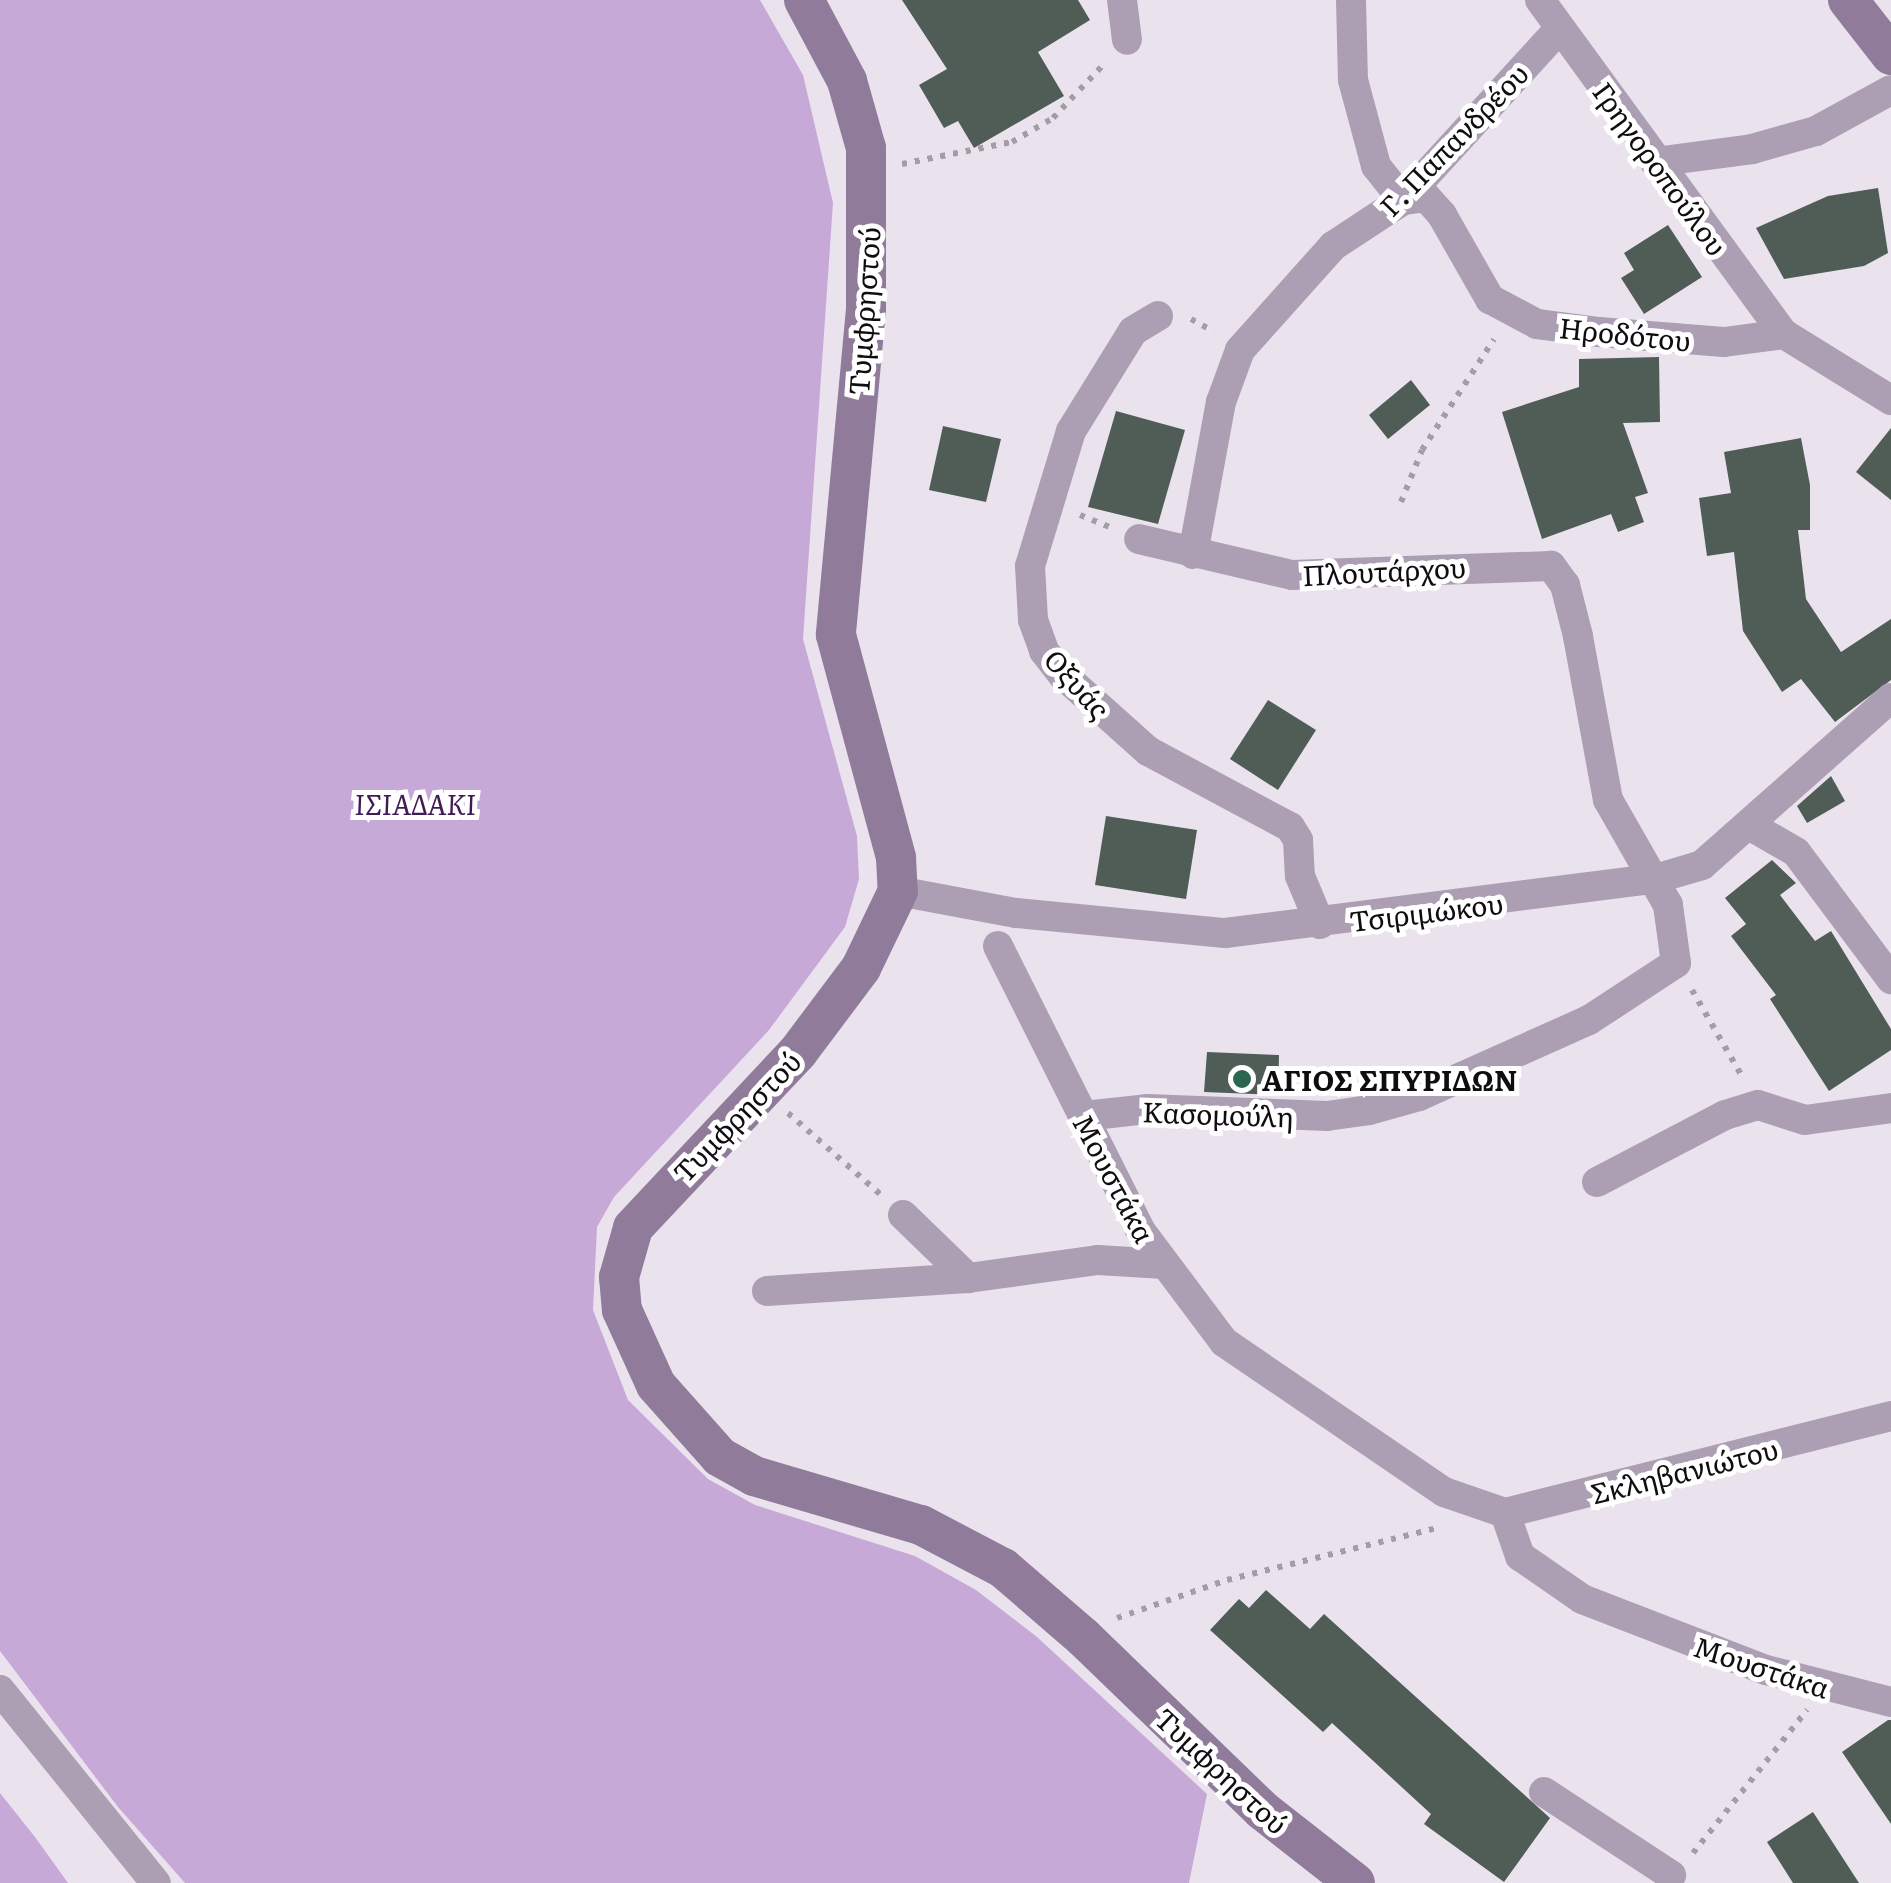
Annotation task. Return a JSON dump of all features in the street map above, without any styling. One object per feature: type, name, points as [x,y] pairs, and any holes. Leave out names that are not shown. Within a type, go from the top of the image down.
[{"type":"street","name":"Τυμφρηστού","points":[[804,0],[847,81],[868,171],[866,308],[836,635],[896,858],[898,891],[861,968],[764,1090],[673,1180],[626,1243],[619,1292],[644,1366],[689,1429],[720,1458],[754,1476],[953,1538],[1002,1568],[1083,1636],[1262,1810],[1355,1883]]},
{"type":"street","points":[[1122,0],[1128,40]]},
{"type":"street","points":[[1351,0],[1360,122],[1385,183],[1403,200],[1426,197],[1490,300],[1511,314]]},
{"type":"street","name":"Γρηγοροπούλου","points":[[1540,0],[1784,334]]},
{"type":"street","points":[[1848,0],[1891,55]]},
{"type":"street","name":"Γ. Παπανδρέου","points":[[1192,554],[1221,402],[1240,350],[1333,246],[1403,200],[1559,28]]},
{"type":"street","points":[[1655,162],[1752,149],[1816,130],[1891,90]]},
{"type":"street","name":"Ηροδότου","points":[[1511,314],[1537,324],[1676,340],[1724,342],[1784,334]]},
{"type":"street","name":"Οξυάς","points":[[1158,316],[1132,331],[1070,430],[1029,578],[1044,651],[1148,750],[1290,826],[1298,840],[1300,876],[1320,924]]},
{"type":"street","points":[[1784,334],[1891,400]]},
{"type":"street","name":"Πλουτάρχου","points":[[1138,539],[1292,575],[1550,566],[1565,584],[1608,800],[1655,879]]},
{"type":"street","name":"Τσιριμώκου","points":[[898,891],[1016,912],[1226,934],[1655,879],[1702,865],[1891,698]]},
{"type":"street","points":[[1749,824],[1796,852],[1891,979]]},
{"type":"street","points":[[1655,879],[1676,926],[1676,962]]},
{"type":"street","name":"Μουστάκα","points":[[998,946],[1164,1264],[1224,1342],[1385,1456],[1491,1510],[1520,1556],[1582,1599],[1821,1686],[1891,1702]]},
{"type":"street","name":"Κασομούλη","points":[[1084,1116],[1147,1110],[1310,1116],[1369,1110],[1419,1096],[1573,1028],[1676,962]]},
{"type":"street","points":[[1596,1182],[1725,1114],[1758,1105],[1805,1120],[1891,1108]]},
{"type":"street","points":[[903,1215],[968,1278]]},
{"type":"street","points":[[767,1291],[968,1278],[1098,1260],[1164,1264]]},
{"type":"street","name":"Σκληβανιώτου","points":[[1491,1510],[1891,1416]]},
{"type":"street","points":[[0,1690],[156,1883]]},
{"type":"street","points":[[1544,1792],[1672,1876]]},
{"type":"path","points":[[868,171],[1012,142],[1053,118],[1128,40]]},
{"type":"path","points":[[1402,502],[1422,450],[1511,314]]},
{"type":"path","points":[[1158,316],[1198,321],[1240,350]]},
{"type":"path","points":[[1050,502],[1138,539]]},
{"type":"path","points":[[1676,962],[1758,1105]]},
{"type":"path","points":[[764,1090],[903,1215]]},
{"type":"path","points":[[1083,1636],[1152,1602],[1436,1529],[1491,1510]]},
{"type":"path","points":[[1672,1876],[1756,1780],[1821,1686]]},
{"type":"green space","name":"ΙΣΙΑΔΑΚΙ","points":[[0,0],[760,0],[803,75],[833,203],[803,639],[857,836],[859,879],[845,927],[769,1030],[614,1197],[597,1227],[593,1310],[628,1400],[708,1479],[755,1505],[915,1556],[976,1590],[1037,1637],[1207,1794],[1189,1883],[185,1883],[118,1807],[0,1651]]},
{"type":"green space","points":[[0,1793],[35,1837],[68,1883],[0,1883]]},
{"type":"building","points":[[902,0],[1078,0],[1090,20],[1038,52],[1064,96],[974,148],[958,121],[944,128],[919,85],[947,69]]},
{"type":"building","points":[[1878,188],[1888,253],[1864,266],[1784,279],[1756,228],[1828,196]]},
{"type":"building","points":[[1668,225],[1702,277],[1644,314],[1621,278],[1634,270],[1624,253]]},
{"type":"building","points":[[1659,357],[1660,422],[1623,423],[1648,493],[1635,497],[1644,522],[1618,532],[1611,514],[1542,539],[1502,412],[1579,387],[1579,359]]},
{"type":"building","points":[[1411,380],[1430,405],[1388,439],[1369,415]]},
{"type":"building","points":[[1116,411],[1185,430],[1158,524],[1088,507]]},
{"type":"building","points":[[943,426],[1001,439],[986,502],[929,490]]},
{"type":"building","points":[[1891,428],[1891,500],[1856,472]]},
{"type":"building","points":[[1801,438],[1810,485],[1810,530],[1798,530],[1806,599],[1841,652],[1891,619],[1891,680],[1835,722],[1801,679],[1782,692],[1743,631],[1734,552],[1707,556],[1699,498],[1731,493],[1724,452]]},
{"type":"building","points":[[1268,700],[1316,730],[1278,790],[1230,759]]},
{"type":"building","points":[[1831,776],[1845,801],[1807,823],[1797,806]]},
{"type":"building","points":[[1106,816],[1197,830],[1186,899],[1095,885]]},
{"type":"building","points":[[1772,860],[1796,883],[1780,895],[1815,941],[1831,931],[1891,1029],[1891,1050],[1829,1091],[1770,999],[1776,995],[1731,936],[1746,924],[1725,898]]},
{"type":"building","name":"ΑΓΙΟΣ ΣΠΥΡΙΔΩΝ","points":[[1207,1052],[1279,1055],[1278,1095],[1204,1092]]},
{"type":"building","points":[[1266,1590],[1310,1629],[1324,1614],[1550,1818],[1504,1882],[1424,1824],[1431,1814],[1332,1723],[1323,1732],[1210,1630],[1239,1599],[1249,1608]]},
{"type":"building","points":[[1891,1720],[1891,1824],[1842,1752]]},
{"type":"building","points":[[1813,1812],[1859,1883],[1793,1883],[1767,1842]]},
{"type":"place","name":"ΑΓΙΟΣ ΣΠΥΡΙΔΩΝ","points":[[1242,1079]]}]
